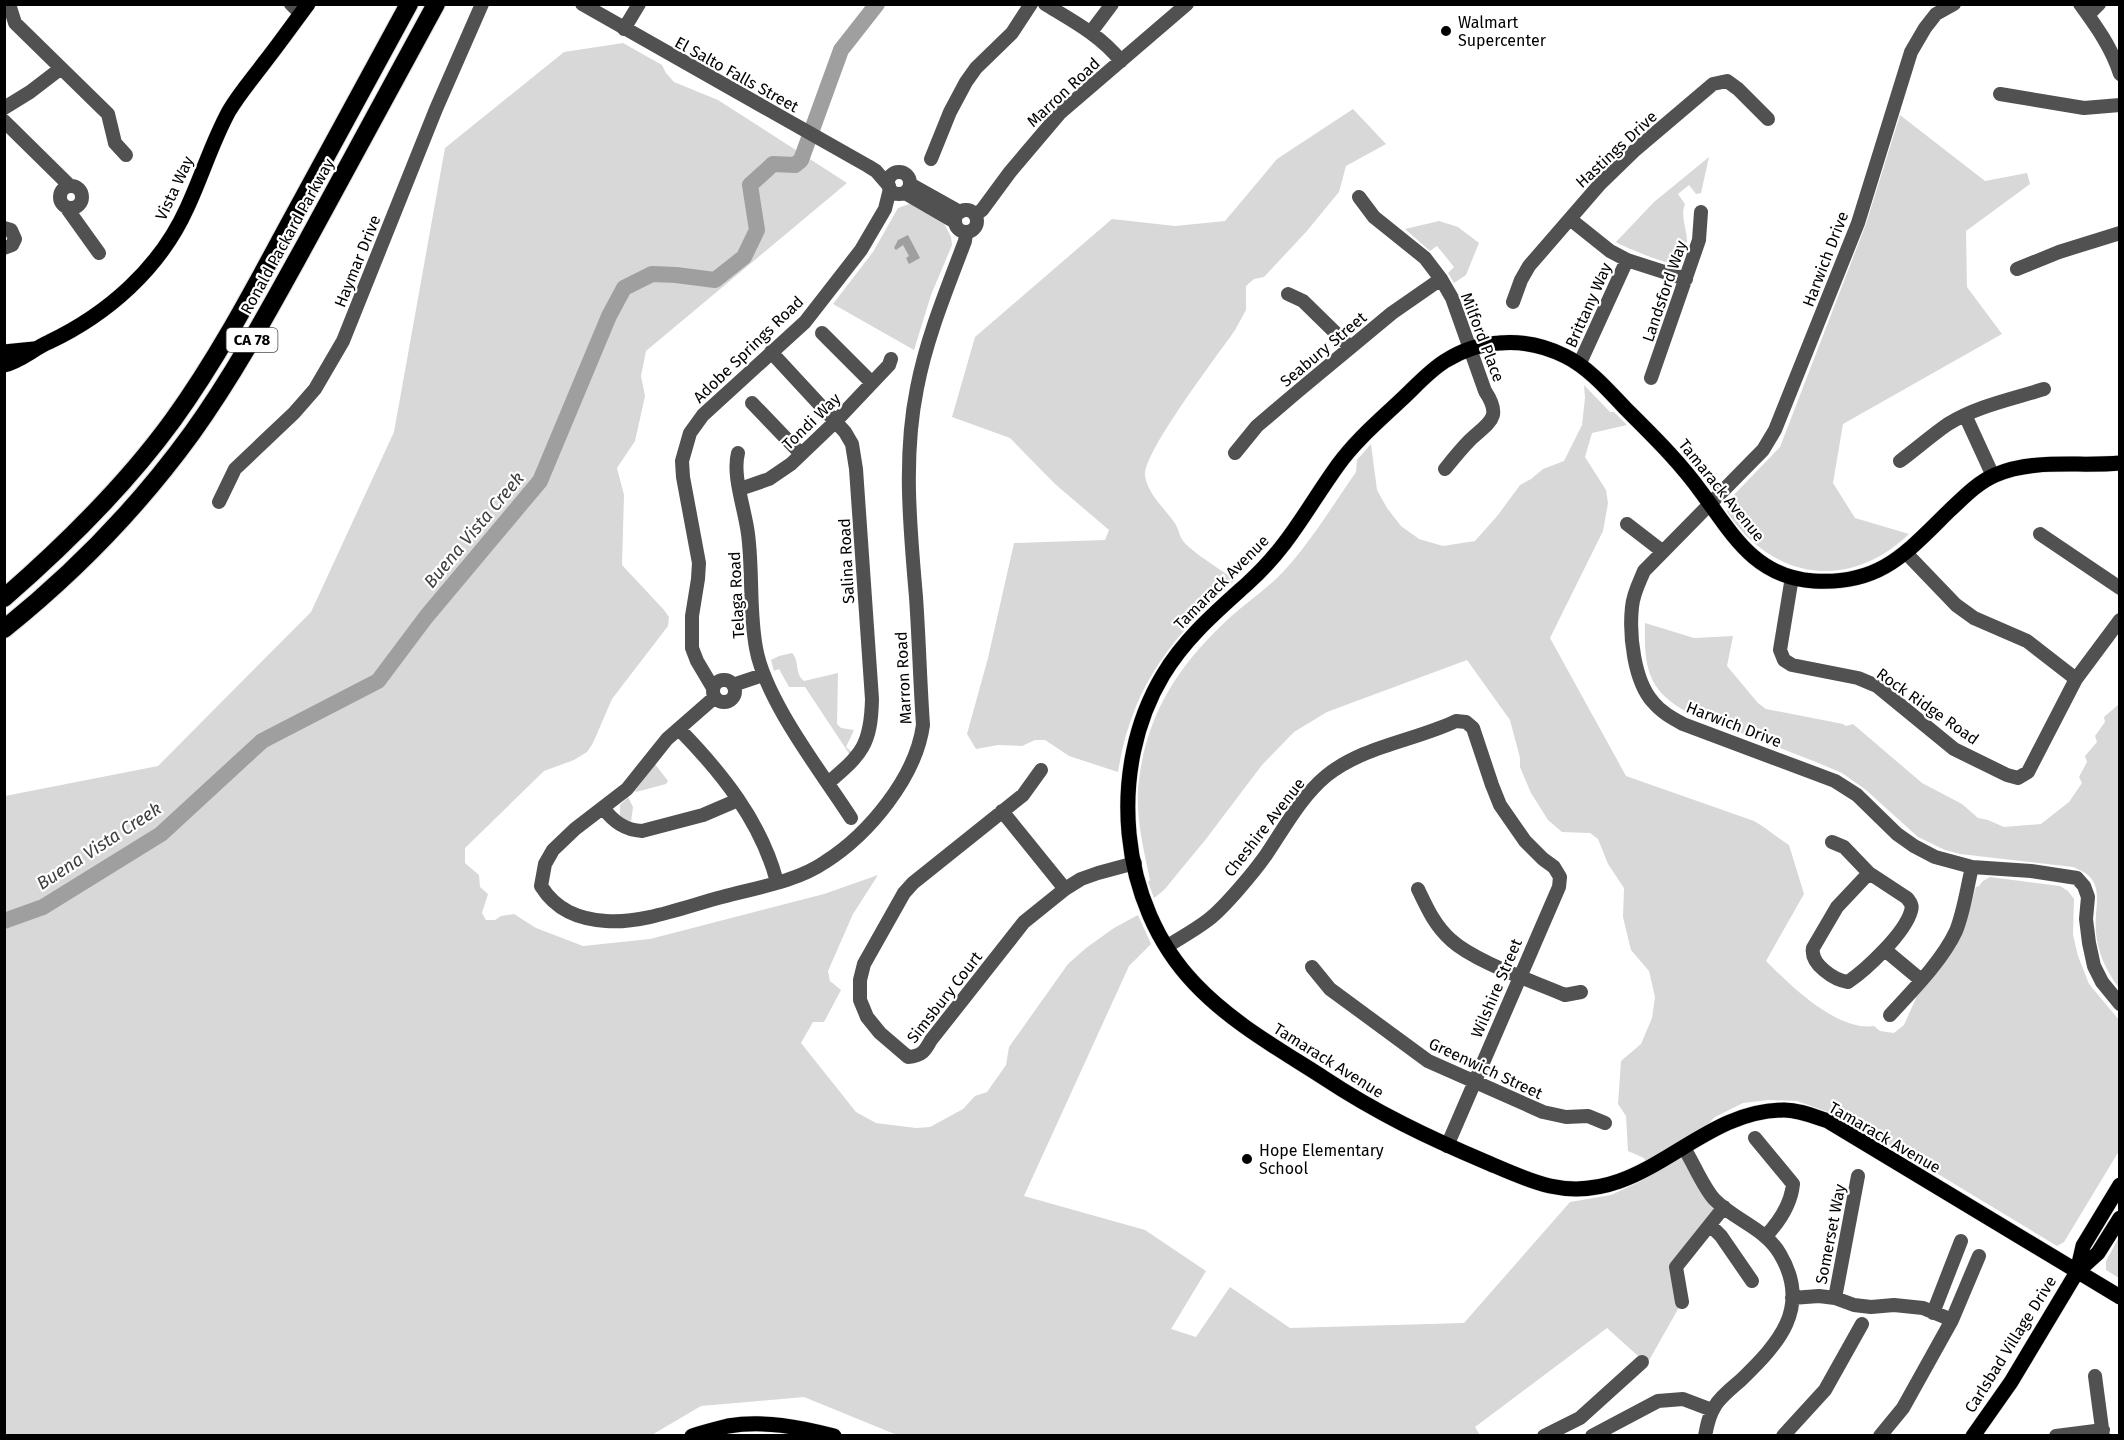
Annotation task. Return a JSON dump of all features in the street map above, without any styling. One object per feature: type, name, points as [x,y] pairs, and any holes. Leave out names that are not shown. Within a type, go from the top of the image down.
[{"type":"highway","name":"Ronald Packard Parkway","points":[[4,598],[67,540],[118,487],[172,420],[200,380],[251,294],[409,4]]},
{"type":"highway","name":"Ronald Packard Parkway","points":[[4,629],[76,566],[104,538],[145,492],[202,418],[263,321],[436,4]]},
{"type":"main road","name":"Vista Way","points":[[4,364],[17,362],[34,349],[101,312],[125,292],[147,268],[165,246],[187,209],[230,110],[300,8]]},
{"type":"main road","name":"Tamarack Avenue","points":[[2120,463],[2036,464],[1994,476],[1971,490],[1906,553],[1873,573],[1853,579],[1815,581],[1792,577],[1774,571],[1748,553],[1706,509],[1672,455],[1606,388],[1567,356],[1528,344],[1500,343],[1470,349],[1437,366],[1356,443],[1340,462],[1293,534],[1268,565],[1203,623],[1182,647],[1162,677],[1147,706],[1137,736],[1128,797],[1130,836],[1139,886],[1151,919],[1166,947],[1191,981],[1224,1012],[1373,1109],[1447,1146],[1536,1183],[1570,1189],[1591,1189],[1622,1182],[1725,1124],[1752,1113],[1786,1110],[1801,1112],[1828,1121],[2120,1297]]},
{"type":"main road","name":"Vista Way","points":[[4,352],[34,349]]},
{"type":"main road","name":"Carlsbad Village Drive","points":[[2077,1272],[2083,1246],[2120,1185]]},
{"type":"main road","name":"Carlsbad Village Drive","points":[[1974,1436],[2012,1382],[2077,1272],[2098,1253],[2120,1218]]},
{"type":"main road","points":[[692,1436],[729,1426],[764,1423],[802,1428],[834,1436]]},
{"type":"street","points":[[9,4],[15,22],[108,114],[115,143],[126,155]]},
{"type":"street","name":"Haymar Drive","points":[[219,502],[235,469],[294,413],[315,389],[343,341],[436,109],[482,4]]},
{"type":"street","name":"El Salto Falls Street","points":[[582,4],[872,169],[898,187],[958,217]]},
{"type":"street","points":[[624,29],[639,4]]},
{"type":"street","points":[[932,159],[950,112],[976,68],[1012,33],[1031,4]]},
{"type":"street","points":[[1045,4],[1103,41],[1117,64]]},
{"type":"street","points":[[1094,36],[1112,4]]},
{"type":"street","name":"Marron Road","points":[[975,215],[982,210],[1010,172],[1060,113],[1187,4]]},
{"type":"street","name":"Harwich Drive","points":[[1954,4],[1932,9],[1925,28],[1911,52],[1858,223],[1775,430],[1763,450],[1644,571],[1636,589],[1632,608],[1634,660],[1641,684],[1652,702],[1665,714],[1683,724],[1835,781],[1857,795],[1897,834],[1935,857],[1972,867],[2070,875],[2077,878],[2084,886],[2088,897],[2086,919],[2088,943],[2094,966],[2102,982],[2120,1004]]},
{"type":"street","points":[[2099,4],[2084,10],[2110,49],[2120,74]]},
{"type":"street","points":[[4,108],[60,69]]},
{"type":"street","name":"Hastings Drive","points":[[1513,303],[1529,266],[1599,184],[1713,84],[1727,81],[1768,118]]},
{"type":"street","points":[[2000,94],[2084,108],[2120,105]]},
{"type":"street","points":[[4,121],[70,186],[80,190],[82,201],[77,207],[66,207],[99,253]]},
{"type":"street","name":"Adobe Springs Road","points":[[721,687],[699,643],[693,636],[692,616],[699,563],[682,461],[690,433],[703,415],[812,314],[861,250],[898,187]]},
{"type":"street","name":"Milford Place","points":[[1359,197],[1374,217],[1425,258],[1441,279],[1452,298],[1485,391],[1494,403],[1494,414],[1489,424],[1445,468]]},
{"type":"street","points":[[967,210],[975,215],[977,222],[974,228],[966,232],[958,229],[958,217],[967,210]]},
{"type":"street","name":"Landsford Way","points":[[1650,378],[1699,240],[1701,212]]},
{"type":"street","points":[[1570,219],[1610,251],[1627,260],[1686,279]]},
{"type":"street","points":[[4,228],[11,230],[15,239],[12,245],[4,248]]},
{"type":"street","name":"Marron Road","points":[[603,808],[575,829],[553,850],[545,864],[541,886],[549,899],[567,912],[586,919],[608,921],[642,918],[806,873],[824,864],[862,834],[878,816],[896,789],[914,759],[921,741],[923,725],[908,486],[916,389],[936,314],[965,241],[966,232]]},
{"type":"street","points":[[2017,270],[2052,255],[2120,233]]},
{"type":"street","name":"Brittany Way","points":[[1579,365],[1627,260]]},
{"type":"street","name":"Seabury Street","points":[[1235,453],[1257,426],[1350,347],[1441,279]]},
{"type":"street","points":[[1288,294],[1303,301],[1350,347]]},
{"type":"street","points":[[822,333],[872,383]]},
{"type":"street","name":"Salina Road","points":[[771,352],[836,421],[852,444],[856,469],[871,687],[871,726],[865,745],[855,760],[828,783]]},
{"type":"street","name":"Tondi Way","points":[[740,489],[780,473],[836,421],[889,365],[891,359]]},
{"type":"street","points":[[1900,461],[1948,424],[1965,415],[2044,389]]},
{"type":"street","points":[[752,403],[801,454]]},
{"type":"street","points":[[1965,415],[1994,476]]},
{"type":"street","name":"Telaga Road","points":[[738,453],[735,464],[750,552],[752,623],[763,675],[786,718],[851,818]]},
{"type":"street","points":[[1627,524],[1662,551]]},
{"type":"street","points":[[2040,534],[2120,588]]},
{"type":"street","points":[[1906,553],[1956,605],[1974,618],[2027,641],[2076,679]]},
{"type":"street","name":"Rock Ridge Road","points":[[1792,577],[1780,650],[1784,660],[1792,665],[1858,678],[1877,686],[1954,749],[2007,775],[2018,778],[2028,772],[2076,679],[2120,620]]},
{"type":"street","points":[[738,800],[703,815],[642,831],[621,825],[603,808],[627,789],[656,751],[721,687],[763,675]]},
{"type":"street","name":"Cheshire Avenue","points":[[1166,947],[1209,920],[1219,910],[1264,857],[1298,806],[1328,775],[1350,760],[1456,721],[1466,722],[1473,728],[1500,805],[1525,841],[1554,867],[1560,877]]},
{"type":"street","points":[[679,729],[714,765],[738,800],[762,839],[777,882]]},
{"type":"street","name":"Simsbury Court","points":[[1041,770],[1023,795],[913,883],[904,893],[864,964],[860,980],[860,999],[867,1017],[880,1033],[908,1057],[924,1052],[1024,922],[1081,879],[1135,863]]},
{"type":"street","points":[[1002,811],[1065,889]]},
{"type":"street","points":[[1832,842],[1844,847],[1869,873],[1907,898],[1912,910],[1898,934],[1885,950],[1848,982],[1839,981],[1815,961],[1812,955],[1813,948],[1837,907],[1869,873]]},
{"type":"street","points":[[1890,1016],[1945,949],[1956,930],[1972,867]]},
{"type":"street","name":"Wilshire Street","points":[[1447,1146],[1559,887],[1560,877]]},
{"type":"street","points":[[1418,889],[1434,921],[1451,940],[1473,955],[1565,995],[1581,992]]},
{"type":"street","points":[[1885,950],[1921,980]]},
{"type":"street","name":"Greenwich Street","points":[[1312,967],[1330,989],[1428,1061],[1543,1112],[1566,1117],[1588,1116],[1605,1122]]},
{"type":"street","points":[[1755,1138],[1793,1184],[1793,1192],[1779,1223],[1766,1236]]},
{"type":"street","points":[[1684,1148],[1713,1198],[1766,1236],[1780,1253],[1793,1287],[1791,1311],[1782,1336],[1769,1353],[1716,1404],[1708,1419],[1705,1436]]},
{"type":"street","name":"Somerset Way","points":[[1835,1298],[1858,1176]]},
{"type":"street","points":[[1682,1302],[1676,1267],[1724,1207]]},
{"type":"street","points":[[1710,1225],[1721,1236],[1752,1281]]},
{"type":"street","points":[[1933,1312],[1961,1241]]},
{"type":"street","points":[[1880,1436],[1903,1408],[1952,1320],[1979,1256]]},
{"type":"street","points":[[1943,1287],[1962,1294]]},
{"type":"street","points":[[1792,1298],[1819,1296],[1871,1307],[1894,1305],[1923,1308],[1952,1320]]},
{"type":"street","points":[[1783,1436],[1825,1390],[1862,1324]]},
{"type":"street","points":[[1544,1436],[1580,1418],[1642,1362]]},
{"type":"street","points":[[2056,1436],[2103,1433],[2095,1376]]},
{"type":"street","points":[[1580,1418],[1593,1435],[1658,1401],[1683,1399],[1712,1410]]},
{"type":"shaded area","points":[[623,43],[662,65],[674,82],[718,100],[847,183],[646,351],[641,376],[645,396],[635,441],[617,468],[624,495],[622,565],[664,610],[669,617],[668,626],[612,699],[587,752],[574,760],[544,771],[465,848],[465,863],[479,875],[480,887],[488,894],[482,913],[486,920],[495,920],[501,916],[514,914],[536,928],[583,946],[650,939],[824,894],[878,875],[853,914],[828,971],[830,981],[841,990],[824,1022],[813,1022],[801,1043],[856,1112],[876,1123],[916,1128],[930,1127],[963,1109],[975,1096],[987,1092],[1006,1065],[1009,1047],[1068,964],[1114,928],[1138,915],[1151,944],[1129,966],[1024,1196],[1145,1230],[1206,1271],[1171,1329],[1196,1337],[1230,1287],[1290,1328],[1464,1323],[1570,1202],[1611,1195],[1639,1182],[1650,1173],[1644,1158],[1628,1151],[1626,1116],[1618,1104],[1621,1061],[1641,1044],[1652,1018],[1655,997],[1649,971],[1631,950],[1623,917],[1624,888],[1608,864],[1598,839],[1590,833],[1562,832],[1548,820],[1531,793],[1520,767],[1520,758],[1510,720],[1467,660],[1327,712],[1294,732],[1262,765],[1206,839],[1164,890],[1154,898],[1148,882],[1150,880],[1138,812],[1141,765],[1154,720],[1175,680],[1204,643],[1277,578],[1298,555],[1356,472],[1357,460],[1371,444],[1377,490],[1401,526],[1419,539],[1443,546],[1475,541],[1520,485],[1543,469],[1564,461],[1582,425],[1584,385],[1610,412],[1614,412],[1627,425],[1592,433],[1585,457],[1606,490],[1608,503],[1603,531],[1550,638],[1626,776],[1754,821],[1789,845],[1804,894],[1766,961],[1801,994],[1830,1014],[1859,1026],[1874,1026],[1880,1031],[1894,1033],[1904,1025],[1917,996],[1951,952],[1965,925],[1976,887],[1983,881],[1990,877],[2060,886],[2074,899],[2073,935],[2078,956],[2089,984],[2119,1020],[2119,1151],[2064,1242],[2057,1246],[1845,1118],[1797,1101],[1768,1100],[1743,1103],[1715,1117],[1684,1148],[1724,1207],[1676,1267],[1682,1302],[1647,1364],[1607,1328],[1475,1427],[1480,1435],[897,1435],[804,1397],[701,1406],[650,1436],[5,1436],[5,796],[158,766],[311,612],[394,432],[445,148],[564,52]]},
{"type":"shaded area","points":[[1353,109],[1386,144],[1346,166],[1339,192],[1306,232],[1264,277],[1254,279],[1246,286],[1246,310],[1235,330],[1168,426],[1148,464],[1145,476],[1149,489],[1176,524],[1182,540],[1235,580],[1192,622],[1158,665],[1133,713],[1124,741],[1118,772],[1069,756],[1045,740],[1035,740],[1022,746],[998,745],[976,749],[967,734],[988,658],[1014,543],[1105,540],[1109,530],[1055,484],[1010,438],[952,417],[975,337],[1112,219],[1175,226],[1225,221],[1277,159]]},
{"type":"shaded area","points":[[1900,115],[1985,181],[2027,173],[2030,184],[1966,231],[1967,287],[2002,334],[1843,424],[1833,483],[1855,518],[1909,534],[1886,552],[1861,565],[1837,570],[1812,570],[1789,564],[1766,552],[1746,535],[1727,512],[1728,501],[1780,447],[1866,224]]},
{"type":"shaded area","points":[[1709,157],[1701,193],[1696,194],[1689,185],[1678,194],[1685,204],[1683,217],[1687,241],[1682,258],[1673,263],[1662,261],[1616,242],[1654,202]]},
{"type":"shaded area","points":[[914,204],[944,223],[952,245],[931,295],[914,350],[833,304],[873,252],[898,208]]},
{"type":"shaded area","points":[[1439,221],[1458,227],[1479,243],[1466,275],[1454,283],[1448,273],[1454,267],[1437,246],[1430,251],[1405,229]]},
{"type":"shaded area","points":[[908,235],[920,258],[909,264],[906,258],[909,256],[903,245],[896,250],[894,248],[898,240]]},
{"type":"shaded area","points":[[1645,623],[1694,638],[1733,636],[1727,666],[1758,703],[1766,709],[1846,726],[1853,724],[1922,783],[1962,804],[1978,818],[2004,827],[2041,824],[2069,802],[2082,783],[2079,777],[2087,762],[2085,756],[2097,742],[2095,736],[2105,722],[2104,717],[2119,704],[2119,988],[2101,955],[2096,933],[2097,894],[2091,879],[2084,872],[2073,867],[1960,854],[1945,850],[1918,837],[1866,790],[1842,773],[1689,713],[1664,696],[1651,676],[1647,665]]},
{"type":"shaded area","points":[[792,653],[799,674],[804,681],[838,673],[837,724],[841,728],[854,730],[846,747],[852,752],[850,755],[805,687],[789,687],[779,669],[774,671],[771,660]]},
{"type":"shaded area","points":[[655,764],[668,781],[666,784],[636,792],[635,791]]},
{"type":"shaded area","points":[[628,797],[633,807],[631,822],[620,817],[620,805]]},
{"type":"shaded area","points":[[2119,1237],[2120,1278],[2106,1270],[2106,1261]]},
{"type":"waterway","name":"Buena Vista Creek","points":[[4,921],[43,907],[161,834],[262,741],[378,681],[426,617],[540,481],[609,316],[624,288],[652,274],[715,280],[744,257],[757,230],[750,185],[773,164],[795,165],[801,160],[841,50],[877,4]]},
{"type":"place","name":"Walmart Supercenter","points":[[1446,31]]},
{"type":"place","name":"Hope Elementary School","points":[[1247,1159]]}]
